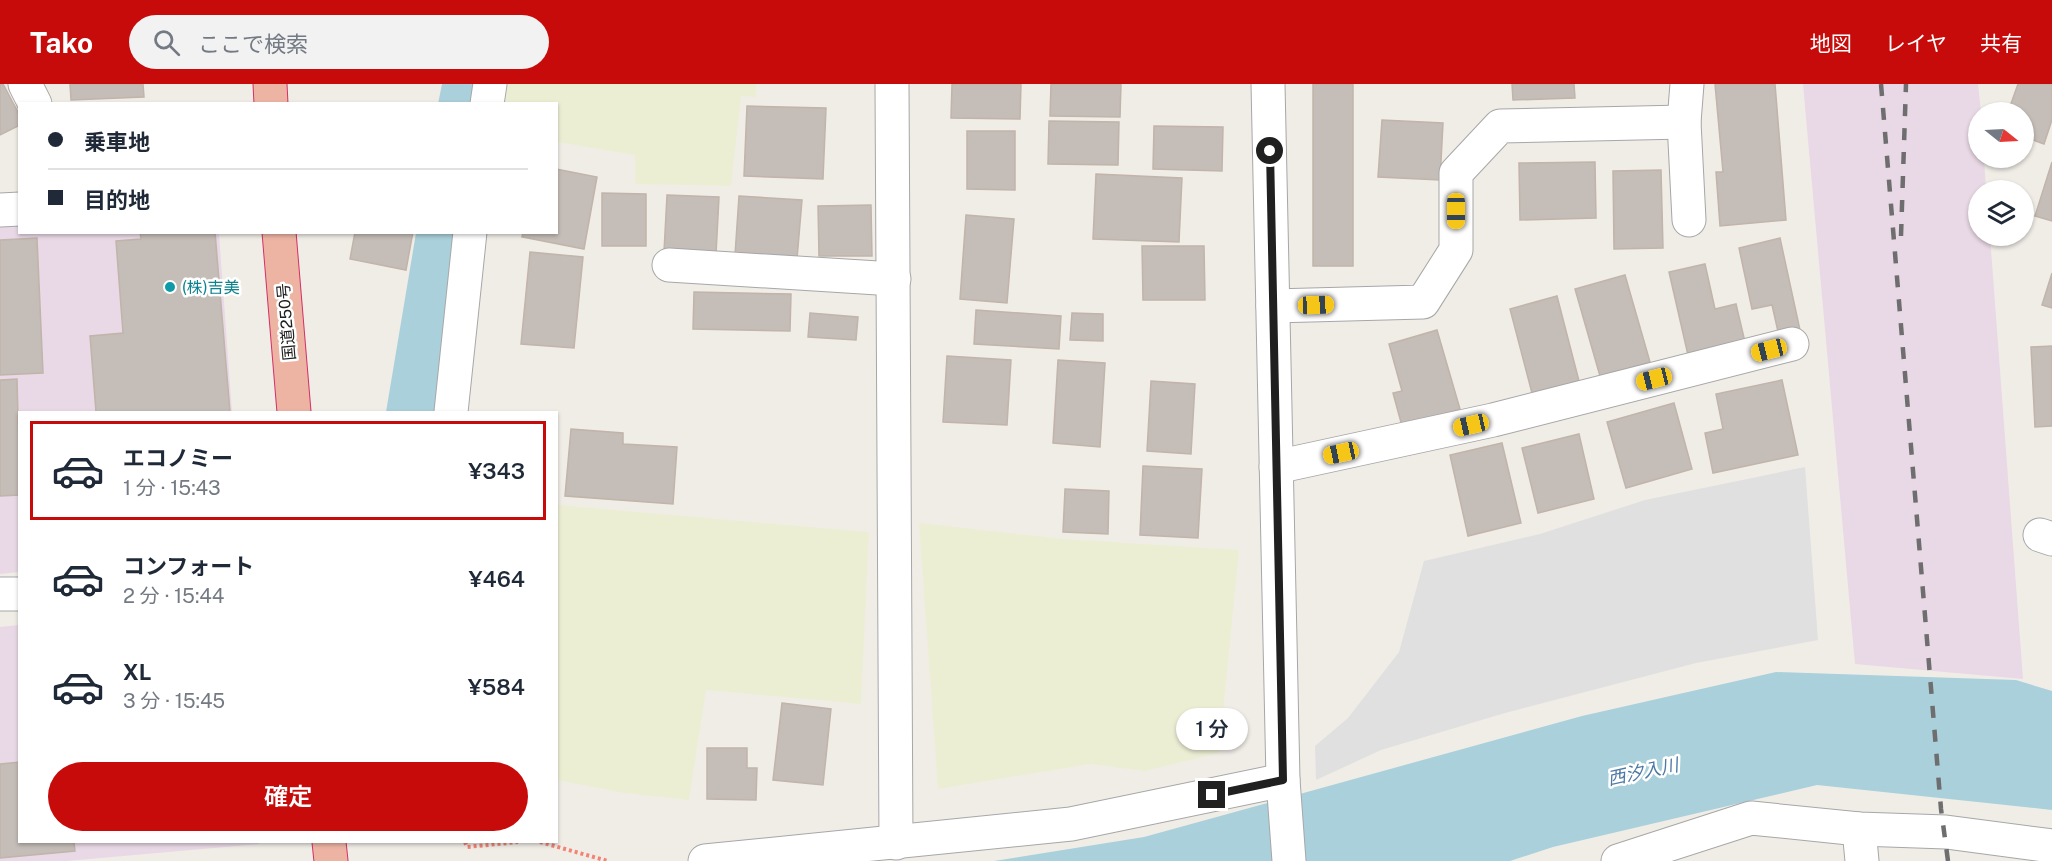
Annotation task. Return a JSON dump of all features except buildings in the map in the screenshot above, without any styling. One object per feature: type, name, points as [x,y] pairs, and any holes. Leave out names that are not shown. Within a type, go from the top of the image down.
[{"type":"highway","points":[[270,84],[271,102]]},
{"type":"highway","name":"国道250号","points":[[279,234],[294,411]]},
{"type":"highway","points":[[329,843],[331,861]]},
{"type":"street","points":[[25,84],[35,102]]},
{"type":"street","points":[[486,102],[490,84]]},
{"type":"street","points":[[892,84],[896,843]]},
{"type":"street","points":[[1268,84],[1283,780],[1289,861]]},
{"type":"street","points":[[1688,84],[1684,122],[1689,220]]},
{"type":"street","points":[[1273,306],[1423,302],[1456,249],[1456,173],[1500,126],[1684,122]]},
{"type":"street","points":[[0,210],[18,209]]},
{"type":"street","points":[[451,411],[470,234]]},
{"type":"street","points":[[669,265],[894,279]]},
{"type":"street","points":[[1276,467],[1493,420],[1792,344]]},
{"type":"street","points":[[0,594],[18,594]]},
{"type":"street","points":[[705,861],[1071,824],[1283,780]]},
{"type":"street","points":[[1618,861],[1751,818],[1859,828],[1946,832],[2052,846]]},
{"type":"street","points":[[1859,828],[1862,861]]},
{"type":"path","points":[[465,843],[467,847],[508,843]]},
{"type":"path","points":[[544,843],[608,861]]},
{"type":"shaded area","points":[[1803,84],[1978,84],[1980,102],[1968,102],[1968,168],[1985,168],[1985,180],[1968,180],[1968,246],[1991,246],[2023,679],[1855,664]]},
{"type":"shaded area","points":[[18,221],[18,234],[219,234],[232,411],[18,411],[18,572],[0,574],[0,223]]},
{"type":"shaded area","points":[[1805,467],[1818,640],[1696,663],[1505,713],[1381,750],[1316,780],[1315,746],[1348,718],[1399,652],[1424,561],[1540,534],[1645,500]]},
{"type":"shaded area","points":[[18,625],[18,843],[259,844],[67,861],[0,861],[0,627]]},
{"type":"green space","points":[[508,84],[756,84],[756,97],[741,96],[731,186],[635,184],[635,155],[558,142],[558,102],[505,102]]},
{"type":"green space","points":[[558,505],[869,532],[861,704],[706,690],[689,800],[624,793],[558,780]]},
{"type":"green space","points":[[919,523],[1064,539],[1239,550],[1219,753],[1145,771],[1090,764],[938,789]]},
{"type":"water","points":[[442,84],[476,84],[472,102],[438,102]]},
{"type":"water","points":[[416,234],[457,234],[435,411],[386,411]]},
{"type":"water","name":"西汐入川","points":[[1776,672],[2016,680],[2052,691],[2052,810],[1817,785],[1553,847],[1510,861],[994,861],[1144,837],[1582,716]]},
{"type":"railway","points":[[1881,84],[1941,809],[1948,861]]},
{"type":"railway","points":[[1901,236],[1906,84]]},
{"type":"place","name":"(株)吉美","points":[[170,287]]},
{"type":"route","points":[[1212,795],[1283,780],[1270,151]]}]
